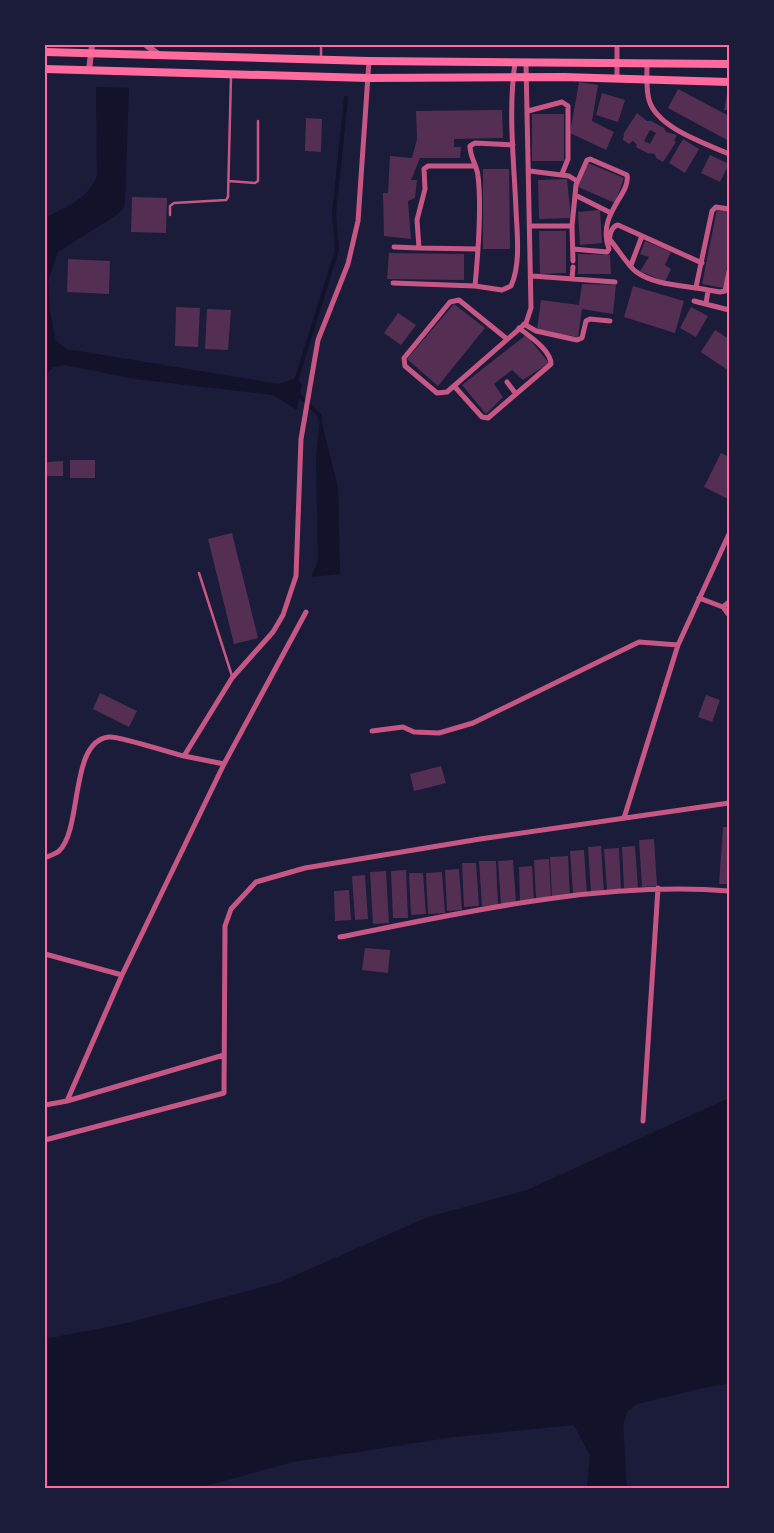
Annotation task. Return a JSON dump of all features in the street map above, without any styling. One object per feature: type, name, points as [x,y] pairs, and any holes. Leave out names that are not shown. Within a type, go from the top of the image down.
[{"type":"main road","points":[[45,52],[369,61],[617,63],[647,65],[729,64]]},
{"type":"main road","points":[[45,69],[368,78],[617,78],[729,82]]},
{"type":"street","points":[[88,70],[89,54],[92,45]]},
{"type":"street","points":[[146,45],[158,54]]},
{"type":"street","points":[[617,45],[617,78]]},
{"type":"street","points":[[184,756],[232,678],[273,632],[283,615],[296,576],[301,446],[305,413],[318,340],[348,264],[355,236],[369,61]]},
{"type":"street","points":[[393,283],[475,286],[502,290],[511,286],[514,280],[517,246],[513,145],[513,79],[516,63]]},
{"type":"street","points":[[507,339],[459,300],[450,302],[404,358],[405,366],[437,393],[447,392],[522,326],[532,308],[526,63]]},
{"type":"street","points":[[647,65],[649,101],[658,118],[686,135],[729,154]]},
{"type":"street","points":[[528,111],[562,102],[568,106],[568,159],[562,174]]},
{"type":"street","points":[[475,286],[478,250],[478,174],[470,157],[470,146],[475,143],[513,145]]},
{"type":"street","points":[[572,279],[572,226],[575,195],[577,182],[587,160],[590,159],[627,175],[628,179],[609,212],[605,239],[607,252],[573,249]]},
{"type":"street","points":[[419,248],[417,220],[425,189],[424,169],[428,166],[474,166]]},
{"type":"street","points":[[530,171],[562,174],[569,176],[577,182]]},
{"type":"street","points":[[575,195],[609,212]]},
{"type":"street","points":[[696,287],[713,209],[716,207],[729,209]]},
{"type":"street","points":[[702,263],[618,225],[614,227],[610,234],[610,240],[637,272],[662,283],[720,292],[725,290],[729,271]]},
{"type":"street","points":[[531,226],[572,226]]},
{"type":"street","points":[[631,265],[642,236]]},
{"type":"street","points":[[394,247],[478,250]]},
{"type":"street","points":[[532,276],[615,282]]},
{"type":"street","points":[[706,304],[708,290]]},
{"type":"street","points":[[694,300],[729,310]]},
{"type":"street","points":[[522,326],[577,340],[582,338],[586,321],[590,319],[610,321]]},
{"type":"street","points":[[454,386],[482,417],[488,418],[551,364],[551,359],[522,326]]},
{"type":"street","points":[[507,382],[516,394]]},
{"type":"street","points":[[624,818],[678,644],[729,534]]},
{"type":"street","points":[[699,598],[723,607],[729,615]]},
{"type":"street","points":[[723,607],[729,602]]},
{"type":"street","points":[[67,1101],[122,975],[224,764],[306,612]]},
{"type":"street","points":[[372,730],[403,727],[414,732],[440,733],[473,723],[639,642],[678,644]]},
{"type":"street","points":[[45,858],[58,852],[66,841],[82,769],[88,752],[97,742],[110,736],[184,756],[224,764]]},
{"type":"street","points":[[45,1140],[224,1093],[225,926],[231,909],[256,882],[305,868],[480,839],[729,803]]},
{"type":"street","points":[[340,938],[480,909],[640,889],[658,888],[729,892]]},
{"type":"street","points":[[643,1121],[658,888]]},
{"type":"street","points":[[45,954],[122,975]]},
{"type":"street","points":[[45,1105],[67,1101],[224,1055]]},
{"type":"lane","points":[[321,45],[321,60]]},
{"type":"lane","points":[[170,215],[170,206],[174,203],[226,200],[228,197],[230,181],[231,74]]},
{"type":"lane","points":[[230,181],[255,183],[258,181],[258,121]]},
{"type":"lane","points":[[199,572],[232,678]]},
{"type":"shaded area","points":[[96,87],[129,88],[124,207],[118,214],[58,252],[48,281],[50,311],[55,339],[66,349],[278,384],[297,378],[302,385],[297,410],[273,395],[135,379],[65,365],[53,367],[45,376],[45,218],[76,202],[88,191],[97,176]]},
{"type":"shaded area","points":[[320,416],[338,487],[340,574],[311,577],[318,561],[316,457]]},
{"type":"shaded area","points":[[729,1098],[729,1384],[712,1386],[637,1404],[627,1412],[623,1425],[627,1488],[587,1488],[590,1456],[574,1425],[454,1437],[293,1462],[198,1488],[45,1488],[45,1339],[123,1324],[278,1283],[428,1217],[527,1190]]},
{"type":"building","points":[[579,82],[598,85],[592,121],[614,132],[606,150],[570,133]]},
{"type":"building","points":[[728,88],[729,110],[724,110]]},
{"type":"building","points":[[678,89],[729,116],[729,141],[668,108]]},
{"type":"building","points":[[602,93],[625,100],[618,122],[596,115]]},
{"type":"building","points":[[502,110],[503,138],[454,139],[454,147],[461,147],[460,158],[420,158],[411,180],[417,180],[415,198],[408,201],[411,239],[384,236],[383,193],[388,193],[390,156],[412,158],[417,139],[416,111]]},
{"type":"building","points":[[637,113],[647,121],[651,121],[664,128],[666,132],[677,135],[674,141],[676,142],[663,162],[656,158],[655,154],[649,154],[636,147],[637,145],[633,141],[629,144],[623,140],[624,133]],"holes":[[[650,130],[656,133],[650,144],[644,141]]]},
{"type":"building","points":[[532,114],[564,114],[564,161],[532,161]]},
{"type":"building","points":[[306,118],[322,119],[321,152],[305,151]]},
{"type":"building","points":[[683,139],[699,149],[685,173],[669,163]]},
{"type":"building","points":[[710,155],[729,164],[720,182],[701,173]]},
{"type":"building","points":[[588,163],[624,178],[615,203],[578,187]]},
{"type":"building","points":[[483,169],[509,169],[510,249],[483,249]]},
{"type":"building","points":[[567,179],[571,218],[539,219],[538,180]]},
{"type":"building","points":[[132,197],[167,198],[166,233],[131,232]]},
{"type":"building","points":[[717,209],[729,211],[729,257],[723,288],[702,284]]},
{"type":"building","points":[[600,210],[602,243],[580,245],[578,212]]},
{"type":"building","points":[[539,231],[566,231],[566,273],[540,274]]},
{"type":"building","points":[[645,241],[671,252],[665,265],[671,269],[665,282],[640,271],[649,257],[640,254]]},
{"type":"building","points":[[389,253],[464,254],[464,280],[387,279]]},
{"type":"building","points":[[578,254],[610,255],[611,274],[578,274]]},
{"type":"building","points":[[68,259],[110,261],[109,294],[67,292]]},
{"type":"building","points":[[582,284],[616,285],[613,314],[582,309],[578,337],[537,330],[541,300],[579,305]]},
{"type":"building","points":[[633,286],[684,301],[675,333],[624,317]]},
{"type":"building","points":[[454,304],[485,328],[438,386],[407,359]]},
{"type":"building","points":[[176,307],[200,308],[198,347],[175,346]]},
{"type":"building","points":[[691,307],[708,316],[696,337],[680,328]]},
{"type":"building","points":[[207,309],[231,310],[228,350],[205,349]]},
{"type":"building","points":[[398,313],[416,325],[401,345],[384,333]]},
{"type":"building","points":[[715,330],[729,339],[729,371],[701,352]]},
{"type":"building","points":[[526,335],[549,363],[523,380],[512,370],[494,384],[503,397],[486,414],[462,385]]},
{"type":"building","points":[[721,453],[729,457],[728,499],[704,487]]},
{"type":"building","points":[[70,460],[95,460],[95,478],[70,478]]},
{"type":"building","points":[[63,461],[63,476],[47,476],[47,462]]},
{"type":"building","points":[[232,533],[258,638],[234,644],[208,539]]},
{"type":"building","points":[[100,693],[137,711],[129,727],[93,709]]},
{"type":"building","points":[[706,695],[720,700],[712,722],[698,717]]},
{"type":"building","points":[[441,766],[446,783],[414,791],[410,774]]},
{"type":"building","points":[[723,827],[729,827],[729,884],[719,884]]},
{"type":"building","points":[[654,839],[657,886],[642,887],[639,840]]},
{"type":"building","points":[[601,846],[604,892],[591,893],[588,847]]},
{"type":"building","points":[[635,846],[638,888],[624,888],[622,847]]},
{"type":"building","points":[[619,848],[621,889],[607,890],[604,849]]},
{"type":"building","points":[[584,850],[587,894],[573,894],[570,851]]},
{"type":"building","points":[[568,856],[570,897],[552,898],[550,857]]},
{"type":"building","points":[[549,859],[551,899],[536,899],[534,860]]},
{"type":"building","points":[[513,860],[516,903],[501,904],[498,861]]},
{"type":"building","points":[[479,861],[496,861],[498,905],[482,906]]},
{"type":"building","points":[[462,863],[476,863],[479,906],[464,907]]},
{"type":"building","points":[[532,866],[534,901],[520,902],[519,867]]},
{"type":"building","points":[[459,869],[462,910],[447,911],[445,870]]},
{"type":"building","points":[[406,870],[408,918],[393,918],[391,871]]},
{"type":"building","points":[[386,871],[389,923],[373,924],[370,872]]},
{"type":"building","points":[[442,872],[445,913],[428,914],[426,873]]},
{"type":"building","points":[[409,873],[423,873],[426,914],[411,915]]},
{"type":"building","points":[[365,875],[368,919],[355,920],[352,876]]},
{"type":"building","points":[[349,890],[351,920],[335,921],[334,891]]},
{"type":"building","points":[[365,948],[390,950],[388,973],[362,970]]},
{"type":"waterway","points":[[296,381],[337,250],[334,214],[346,98]]},
{"type":"waterway","points":[[297,393],[320,416],[320,419]]}]
